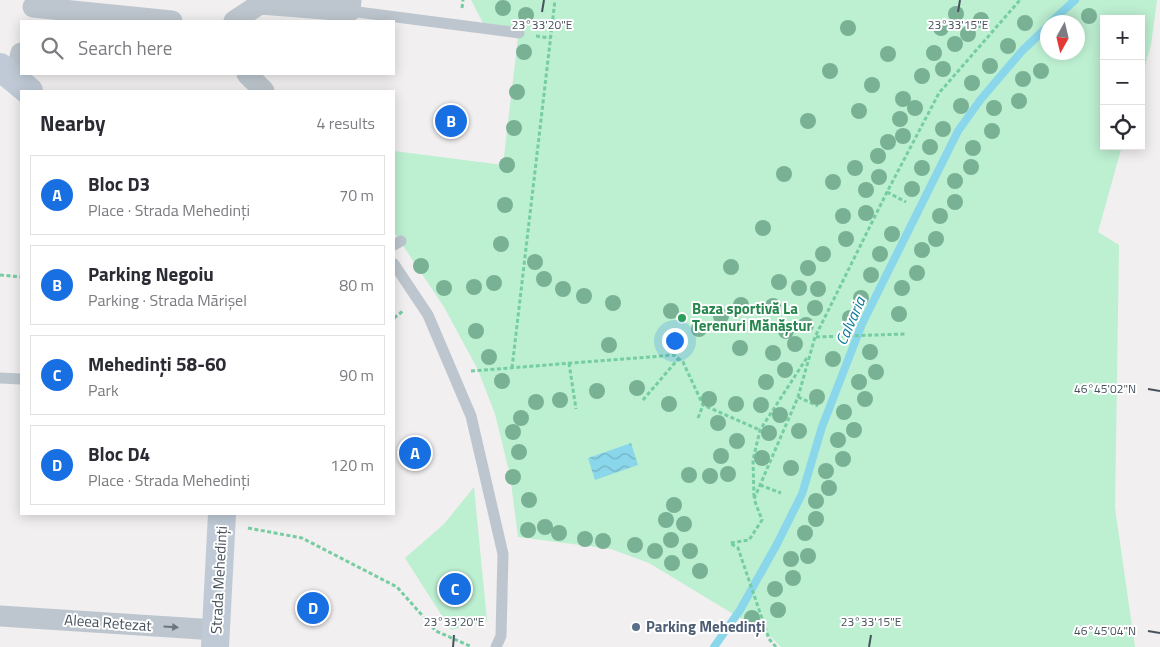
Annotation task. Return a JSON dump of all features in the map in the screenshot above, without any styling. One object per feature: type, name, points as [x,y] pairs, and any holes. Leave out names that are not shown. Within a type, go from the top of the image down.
[{"type":"street","points":[[236,20],[260,4],[350,5]]},
{"type":"street","points":[[32,9],[163,20]]},
{"type":"street","points":[[248,75],[263,90]]},
{"type":"street","name":"Strada Mehedinți","points":[[216,639],[222,515]]},
{"type":"street","name":"Aleea Retezat","points":[[0,616],[216,639]]},
{"type":"lane","points":[[350,5],[519,33]]},
{"type":"lane","points":[[395,266],[428,315],[471,416],[504,554],[501,636],[496,647]]},
{"type":"lane","points":[[0,378],[20,380]]},
{"type":"path","points":[[512,368],[555,0]]},
{"type":"path","points":[[754,498],[798,398],[815,337],[886,192],[939,93],[1020,0]]},
{"type":"path","points":[[886,192],[906,202]]},
{"type":"path","points":[[0,275],[20,277]]},
{"type":"path","points":[[815,337],[904,334]]},
{"type":"path","points":[[776,647],[769,639],[738,548],[730,543],[749,540],[762,520],[754,498],[753,460],[760,430],[811,351]]},
{"type":"path","points":[[452,373],[674,355],[683,362],[703,405],[760,430]]},
{"type":"path","points":[[643,400],[679,358]]},
{"type":"path","points":[[569,363],[576,409]]},
{"type":"path","points":[[798,398],[818,406]]},
{"type":"path","points":[[698,418],[703,405]]},
{"type":"path","points":[[760,484],[781,493]]},
{"type":"path","points":[[222,515],[244,528],[302,538],[354,564],[397,587],[436,631],[472,647]]},
{"type":"green space","name":"Baza sportivă La Terenuri Mănăștur","points":[[471,0],[1157,0],[1151,45],[1145,66],[1145,15],[1100,15],[1100,150],[1121,150],[1098,232],[1119,245],[1115,508],[1135,647],[781,647],[771,637],[649,563],[611,549],[518,537],[510,475],[495,414],[478,370],[444,307],[395,234],[395,151],[503,165],[519,29],[483,23]]},
{"type":"green space","points":[[474,487],[487,621],[451,630],[405,558],[444,524]]},
{"type":"water","points":[[631,443],[638,465],[595,480],[588,458]]},
{"type":"waterway","name":"Calvaria","points":[[1059,15],[1075,0]]},
{"type":"waterway","name":"Calvaria","points":[[714,647],[740,610],[777,544],[802,494],[822,427],[862,324],[958,131],[981,99],[1022,51],[1040,34]]},
{"type":"place","name":"Parking Negoiu","points":[[451,121]]},
{"type":"place","name":"Baza sportivă La Terenuri Mănăștur","points":[[682,318]]},
{"type":"place","name":"Bloc D3","points":[[415,453]]},
{"type":"place","name":"Mehedinți 58-60","points":[[455,589]]},
{"type":"place","name":"Bloc D4","points":[[313,608]]},
{"type":"place","name":"Parking Mehedinți","points":[[636,627]]}]
